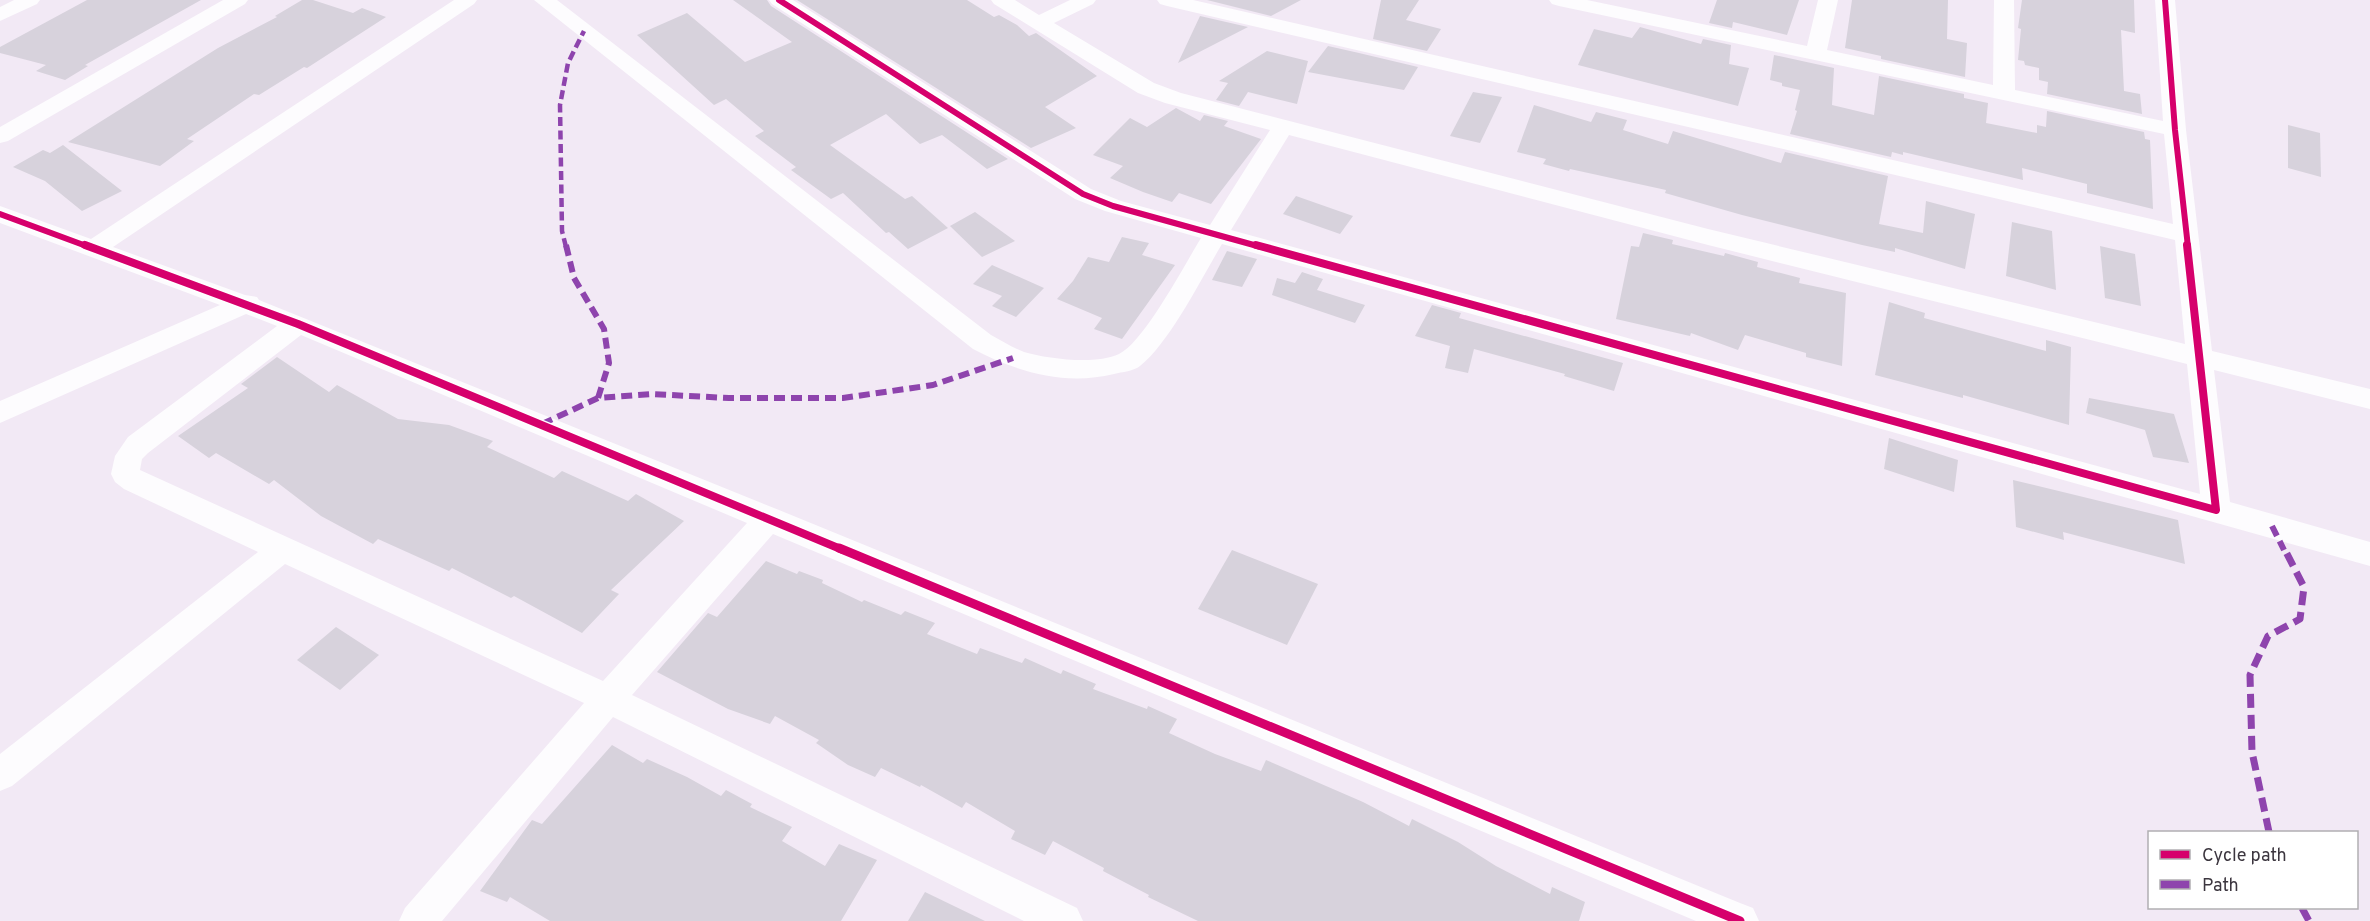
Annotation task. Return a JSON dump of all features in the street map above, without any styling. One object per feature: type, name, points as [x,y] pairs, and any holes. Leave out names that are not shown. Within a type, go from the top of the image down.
[{"type":"street","points":[[0,15],[30,0]]},
{"type":"street","points":[[0,136],[238,0]]},
{"type":"street","points":[[94,248],[467,0]]},
{"type":"street","points":[[544,0],[982,342],[1013,358],[1045,366],[1096,369],[1129,360],[1151,339],[1283,127]]},
{"type":"street","points":[[779,0],[1083,194],[1113,206],[2370,554]]},
{"type":"street","points":[[1001,0],[1146,88],[1173,98],[1697,234],[2370,399]]},
{"type":"street","points":[[1040,22],[1086,0]]},
{"type":"street","points":[[1167,0],[2187,234]]},
{"type":"street","points":[[1559,0],[1652,9],[1816,53],[2175,130]]},
{"type":"street","points":[[1816,53],[1828,0]]},
{"type":"street","points":[[2004,0],[2004,94]]},
{"type":"street","points":[[2165,0],[2175,130],[2217,510]]},
{"type":"street","points":[[0,214],[248,303],[1740,921]]},
{"type":"street","points":[[0,413],[248,303]]},
{"type":"street","points":[[298,324],[138,445],[129,456],[125,474],[134,481],[608,699],[1064,921]]},
{"type":"street","points":[[424,919],[608,699],[769,518]]},
{"type":"street","points":[[0,775],[283,549]]},
{"type":"building","points":[[87,0],[201,0],[85,65],[88,66],[65,80],[36,71],[46,65],[0,53],[0,47]]},
{"type":"building","points":[[302,0],[313,0],[353,13],[362,8],[386,17],[307,68],[304,67],[259,95],[254,94],[187,139],[194,141],[160,166],[68,142],[218,48],[277,17],[275,16]]},
{"type":"building","points":[[733,0],[767,0],[771,6],[1008,159],[987,169],[942,135],[920,144],[886,114],[830,145],[905,199],[912,196],[948,228],[908,249],[889,232],[886,233],[843,193],[831,199],[791,170],[796,167],[755,136],[764,131],[726,99],[714,105],[637,35],[687,13],[745,62],[792,42]]},
{"type":"building","points":[[797,0],[967,0],[994,17],[999,15],[1017,25],[1029,36],[1036,33],[1097,76],[1045,107],[1076,128],[1031,148]]},
{"type":"building","points":[[1207,0],[1301,0],[1271,16]]},
{"type":"building","points":[[1381,0],[1419,0],[1406,20],[1441,29],[1427,51],[1373,39]]},
{"type":"building","points":[[1717,0],[1799,0],[1787,35],[1733,22],[1732,28],[1709,23]]},
{"type":"building","points":[[1852,0],[1948,0],[1947,39],[1967,43],[1965,77],[1881,59],[1881,56],[1845,48]]},
{"type":"building","points":[[2022,0],[2134,0],[2135,33],[2121,30],[2124,91],[2140,94],[2142,114],[2047,94],[2048,82],[2039,80],[2039,68],[2025,65],[2024,61],[2018,60],[2021,29],[2018,28]]},
{"type":"building","points":[[1200,16],[1248,27],[1178,63]]},
{"type":"building","points":[[1640,27],[1701,44],[1703,39],[1731,45],[1729,64],[1749,68],[1738,106],[1578,65],[1594,29],[1632,38]]},
{"type":"building","points":[[1328,46],[1418,67],[1404,90],[1308,72]]},
{"type":"building","points":[[1267,51],[1308,61],[1297,104],[1248,92],[1239,106],[1216,100],[1228,83],[1219,81]]},
{"type":"building","points":[[1774,55],[1834,68],[1832,105],[1874,115],[1879,76],[1964,94],[1964,98],[1988,103],[1986,123],[2037,133],[2037,125],[2046,127],[2047,111],[2144,132],[2145,139],[2150,140],[2153,209],[2087,193],[2087,184],[2022,168],[2023,180],[1903,152],[1903,155],[1892,152],[1891,157],[1790,134],[1800,90],[1782,86],[1782,83],[1770,80]]},
{"type":"building","points":[[1473,92],[1502,97],[1480,143],[1450,136]]},
{"type":"building","points":[[1534,105],[1591,122],[1596,112],[1627,120],[1623,130],[1668,144],[1673,131],[1781,163],[1785,152],[1888,176],[1879,224],[1923,233],[1926,201],[1975,214],[1965,269],[1895,248],[1895,252],[1862,245],[1742,215],[1665,193],[1666,190],[1543,164],[1546,159],[1517,152]]},
{"type":"building","points":[[1176,108],[1200,121],[1204,115],[1228,121],[1224,126],[1261,139],[1211,204],[1179,193],[1172,202],[1143,192],[1110,178],[1123,166],[1093,155],[1130,118],[1147,127]]},
{"type":"building","points":[[2288,125],[2320,133],[2321,177],[2288,168]]},
{"type":"building","points":[[63,145],[122,191],[82,211],[45,181],[13,167],[43,150],[50,153]]},
{"type":"building","points":[[1296,196],[1353,216],[1340,234],[1283,214]]},
{"type":"building","points":[[975,212],[1015,241],[982,257],[950,226]]},
{"type":"building","points":[[2012,222],[2052,231],[2056,290],[2006,276]]},
{"type":"building","points":[[1643,233],[1673,240],[1672,244],[1724,256],[1725,253],[1758,262],[1757,267],[1800,278],[1799,283],[1846,293],[1842,366],[1806,357],[1806,353],[1745,335],[1738,350],[1691,333],[1690,336],[1616,319],[1631,246],[1639,247]]},
{"type":"building","points":[[1122,237],[1149,243],[1142,255],[1175,265],[1122,339],[1094,329],[1102,318],[1057,299],[1073,281],[1088,257],[1109,262]]},
{"type":"building","points":[[2100,246],[2135,254],[2141,306],[2105,298]]},
{"type":"building","points":[[1227,251],[1257,259],[1242,287],[1212,280]]},
{"type":"building","points":[[992,265],[1044,288],[1016,317],[992,306],[1002,296],[973,284]]},
{"type":"building","points":[[1302,272],[1323,279],[1317,290],[1365,305],[1355,323],[1272,295],[1277,278],[1295,283]]},
{"type":"building","points":[[1889,302],[1925,313],[1924,318],[2046,351],[2046,340],[2071,347],[2069,425],[1963,395],[1963,398],[1875,375]]},
{"type":"building","points":[[1432,305],[1461,313],[1459,318],[1623,363],[1614,391],[1564,376],[1565,374],[1474,349],[1468,373],[1445,368],[1450,346],[1415,336]]},
{"type":"building","points":[[277,357],[329,392],[337,385],[398,419],[449,425],[493,441],[487,447],[554,478],[562,471],[628,501],[636,494],[684,521],[611,590],[619,594],[582,633],[514,596],[511,598],[452,568],[449,571],[378,539],[373,544],[321,516],[274,480],[269,484],[216,453],[209,458],[178,436],[248,388],[241,384]]},
{"type":"building","points":[[2089,398],[2174,414],[2189,463],[2153,457],[2145,430],[2086,413]]},
{"type":"building","points":[[1889,438],[1958,460],[1954,492],[1884,469]]},
{"type":"building","points":[[2013,480],[2178,520],[2185,564],[2063,532],[2064,540],[2016,527]]},
{"type":"building","points":[[1232,550],[1318,584],[1287,645],[1198,609]]},
{"type":"building","points":[[766,561],[797,574],[799,571],[823,580],[822,583],[862,602],[864,600],[901,615],[905,611],[935,623],[927,634],[977,654],[980,648],[1022,663],[1025,658],[1061,674],[1063,670],[1096,684],[1093,689],[1147,709],[1148,706],[1177,719],[1169,733],[1215,754],[1261,771],[1266,760],[1363,802],[1409,826],[1412,819],[1550,894],[1552,887],[1585,902],[1579,921],[1198,921],[1148,897],[1149,895],[1103,871],[1104,868],[1053,841],[1045,855],[1011,839],[1015,831],[966,802],[962,808],[921,785],[920,787],[881,768],[875,777],[848,765],[816,743],[819,740],[775,716],[770,724],[728,709],[657,672],[708,613],[717,617]]},
{"type":"building","points":[[336,627],[379,655],[340,690],[297,660]]},
{"type":"building","points":[[612,745],[643,763],[647,759],[721,796],[726,790],[752,804],[750,807],[792,827],[782,841],[825,866],[839,844],[877,860],[841,921],[550,921],[510,897],[507,902],[480,891],[532,820],[542,824]]},
{"type":"building","points":[[925,892],[985,921],[908,921]]},
{"type":"marked path","points":[[584,31],[568,63],[560,105],[562,231],[574,278],[604,329],[609,363],[598,398]]},
{"type":"marked path","points":[[542,424],[598,398],[651,394],[729,398],[843,398],[933,385],[1013,358]]},
{"type":"marked path","points":[[2269,831],[2252,752],[2250,675],[2268,636],[2300,619],[2304,587],[2272,526]]},
{"type":"marked path","points":[[2303,909],[2309,921]]},
{"type":"cycle path","points":[[779,0],[1083,194],[1113,206],[2216,510],[2175,130],[2165,0]]},
{"type":"cycle path","points":[[0,214],[298,324],[1740,921]]}]
